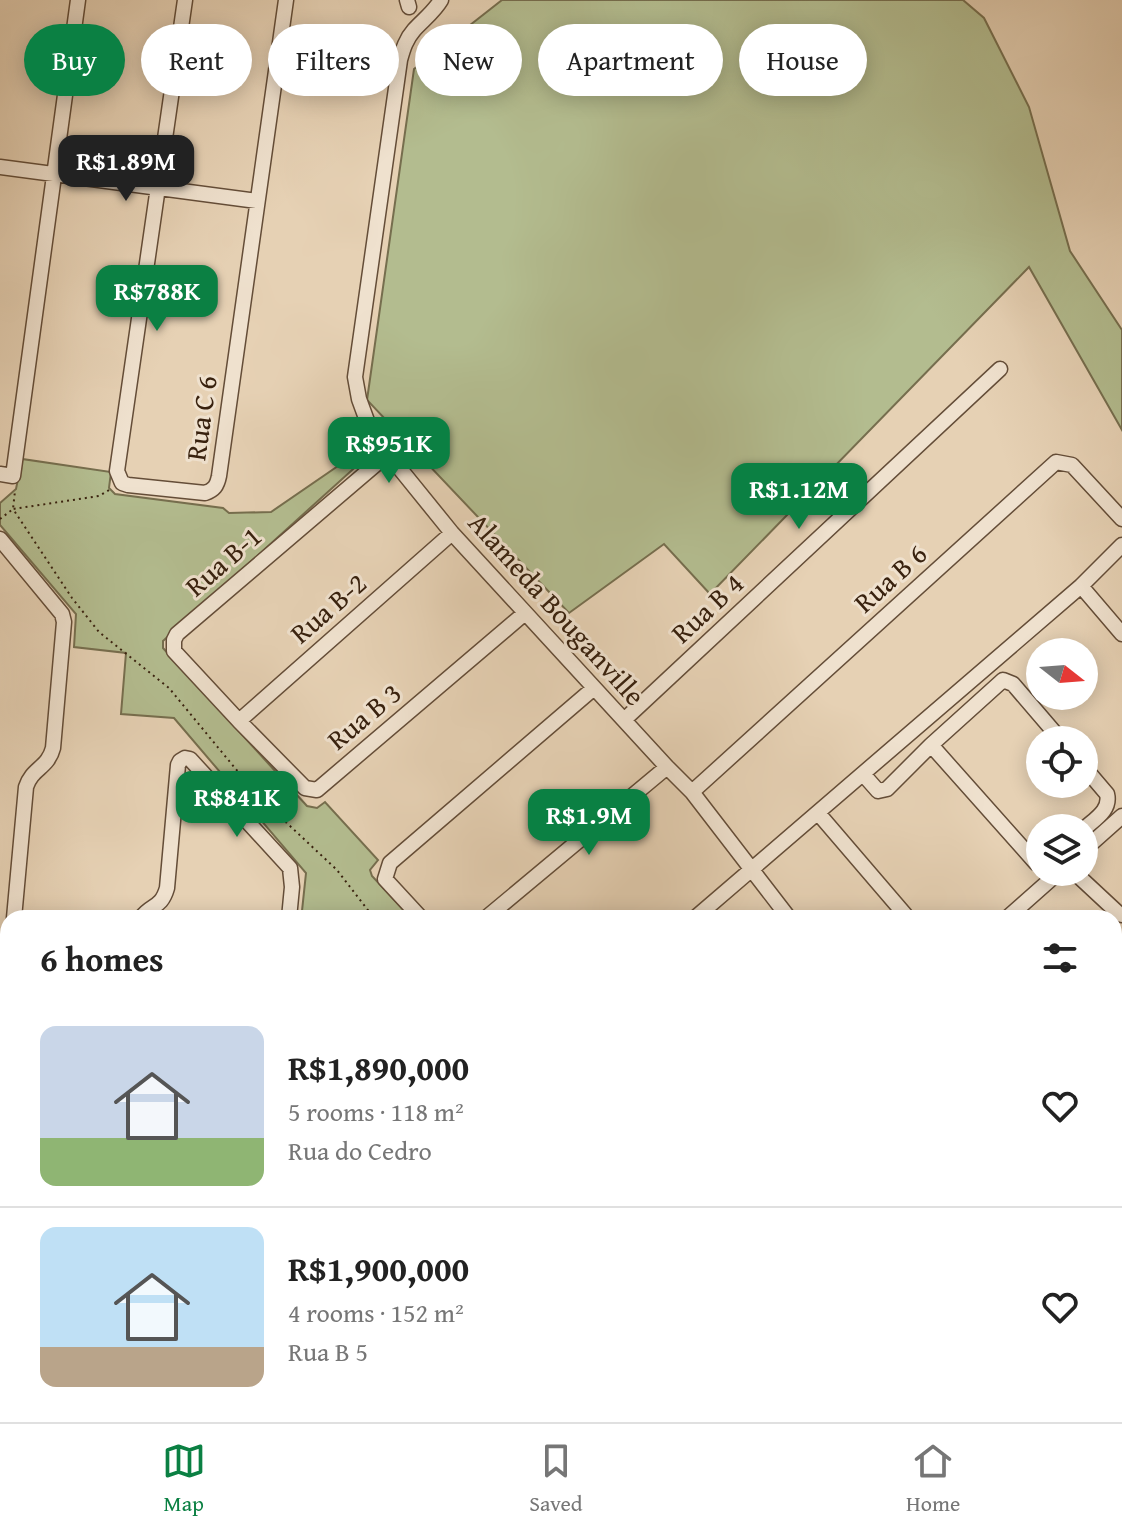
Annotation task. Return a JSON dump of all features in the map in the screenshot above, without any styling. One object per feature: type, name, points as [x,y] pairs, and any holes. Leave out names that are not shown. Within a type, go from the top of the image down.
[{"type":"street","points":[[6,475],[78,0]]},
{"type":"street","points":[[122,483],[117,471],[185,0]]},
{"type":"street","name":"Rua C 6","points":[[122,483],[205,493],[212,491],[217,484],[286,0]]},
{"type":"street","name":"Alameda Bouganville","points":[[441,0],[413,31],[400,60],[355,377],[370,429],[452,533],[692,792],[783,910]]},
{"type":"street","points":[[0,167],[257,201]]},
{"type":"street","name":"Rua B 4","points":[[624,720],[1000,369]]},
{"type":"street","name":"Rua B-1","points":[[239,721],[174,651],[177,634],[388,454]]},
{"type":"street","name":"Rua B 6","points":[[692,792],[1056,462],[1072,465],[1122,519]]},
{"type":"street","name":"Rua B-2","points":[[239,721],[452,533]]},
{"type":"street","points":[[0,539],[62,614],[64,622],[53,748],[51,758],[32,774],[26,787],[15,910]]},
{"type":"street","points":[[704,910],[1081,586],[1122,545]]},
{"type":"street","points":[[1081,586],[1122,634]]},
{"type":"street","name":"Rua B 3","points":[[239,721],[305,788],[317,790],[525,613]]},
{"type":"street","points":[[863,774],[876,789],[887,789],[1001,681],[1007,680],[1013,684],[1049,726]]},
{"type":"street","points":[[414,910],[385,879],[390,863],[594,688]]},
{"type":"street","points":[[931,745],[1026,852]]},
{"type":"street","points":[[150,910],[160,903],[167,888],[178,765],[185,758],[190,759],[290,868],[290,910]]},
{"type":"street","points":[[496,910],[667,767]]},
{"type":"street","points":[[1098,783],[1108,799],[1106,809],[1098,816]]},
{"type":"street","points":[[818,813],[901,910]]},
{"type":"street","points":[[1098,837],[1122,816]]},
{"type":"street","points":[[1016,910],[1043,886]]},
{"type":"street","points":[[1089,886],[1115,910]]},
{"type":"path","points":[[6,475],[15,489],[13,509],[72,598],[99,632],[169,688],[258,796],[337,870],[368,910]]},
{"type":"path","points":[[0,519],[13,509],[99,496],[122,483]]},
{"type":"green space","points":[[502,0],[963,0],[984,18],[1029,107],[1070,251],[1122,330],[1122,430],[1029,267],[710,594],[664,544],[569,613],[367,400],[414,69],[415,96],[522,96],[522,24],[471,24]]},
{"type":"green space","points":[[354,455],[361,462],[163,641],[163,648],[307,806],[317,808],[325,802],[378,860],[370,870],[372,876],[404,910],[302,910],[306,873],[174,718],[121,714],[126,653],[74,647],[76,614],[0,525],[0,503],[16,489],[22,459],[111,472],[109,488],[115,494],[223,508],[229,513],[271,512]]}]
